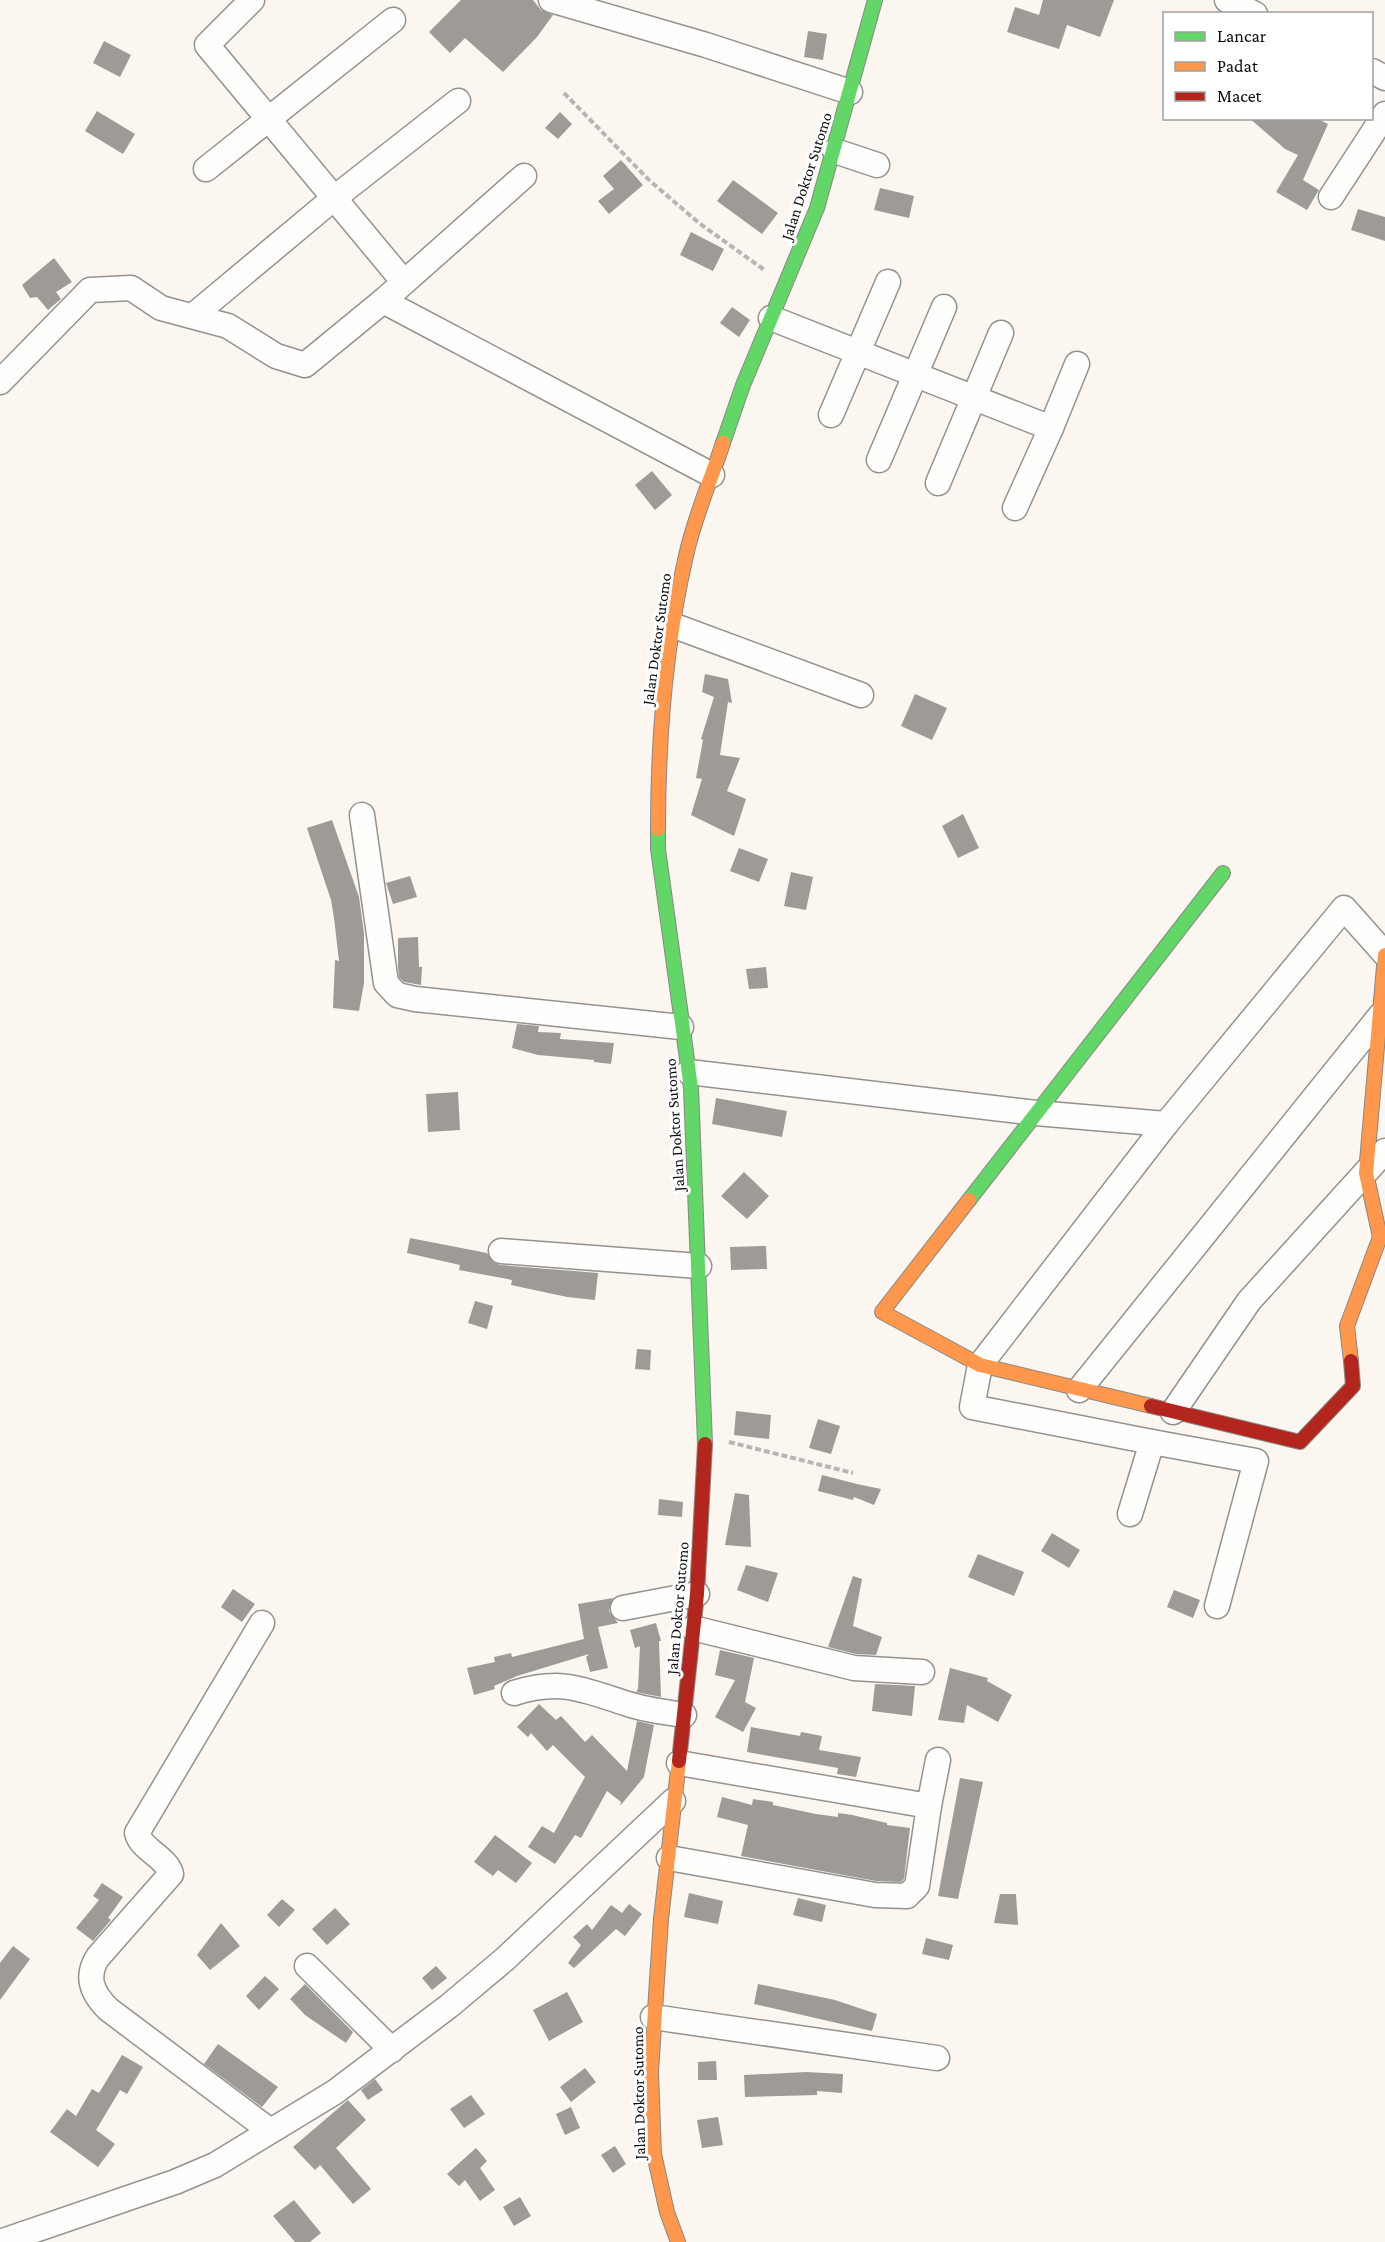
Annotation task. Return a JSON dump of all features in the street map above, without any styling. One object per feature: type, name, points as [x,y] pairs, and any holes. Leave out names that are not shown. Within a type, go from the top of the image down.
[{"type":"street","points":[[252,0],[207,45],[403,281]]},
{"type":"street","points":[[552,0],[705,45],[849,92]]},
{"type":"street","name":"Jalan Doktor Sutomo","points":[[678,2242],[667,2212],[654,2154],[651,2072],[653,2017],[673,1800],[697,1594],[705,1436],[689,1072],[658,849],[661,724],[672,625],[686,554],[742,384],[817,208],[835,151],[874,0]]},
{"type":"street","points":[[1227,0],[1251,12]]},
{"type":"street","points":[[206,169],[393,20]]},
{"type":"street","points":[[194,315],[333,199],[458,101]]},
{"type":"street","points":[[1331,197],[1385,114]]},
{"type":"street","points":[[835,151],[877,165]]},
{"type":"street","points":[[0,382],[90,290],[131,288],[161,308],[194,315],[228,326],[276,356],[305,366],[383,301],[524,176]]},
{"type":"street","points":[[831,415],[888,282]]},
{"type":"street","points":[[383,301],[712,475]]},
{"type":"street","points":[[879,460],[944,307]]},
{"type":"street","points":[[771,318],[1051,428]]},
{"type":"street","points":[[938,483],[1001,333]]},
{"type":"street","points":[[1015,508],[1077,364]]},
{"type":"street","points":[[672,625],[861,695]]},
{"type":"street","points":[[362,815],[386,984],[397,995],[416,999],[681,1027]]},
{"type":"street","points":[[1217,1605],[1256,1461],[972,1407],[980,1365],[1166,1124],[1344,908],[1385,955],[1382,1014],[1365,1173],[1383,1239],[1347,1326],[1353,1386],[1300,1442],[980,1365],[882,1312],[1223,873]]},
{"type":"street","points":[[1079,1390],[1382,1014]]},
{"type":"street","points":[[689,1072],[1036,1113],[1166,1124]]},
{"type":"street","points":[[1173,1412],[1249,1301],[1385,1150]]},
{"type":"street","points":[[501,1251],[699,1266]]},
{"type":"street","points":[[1130,1514],[1152,1442]]},
{"type":"street","points":[[623,1608],[697,1594]]},
{"type":"street","points":[[262,1623],[137,1833],[141,1841],[168,1868],[171,1874],[98,1957],[92,1965],[91,1977],[96,1996],[108,2009],[269,2130]]},
{"type":"street","points":[[693,1628],[854,1668],[922,1672]]},
{"type":"street","points":[[514,1693],[540,1685],[557,1684],[588,1690],[630,1705],[684,1715]]},
{"type":"street","points":[[669,1858],[875,1895],[907,1896],[917,1886],[938,1760]]},
{"type":"street","points":[[679,1763],[929,1806]]},
{"type":"street","points":[[0,2242],[175,2182],[215,2165],[269,2130],[335,2092],[392,2050],[506,1959],[673,1800]]},
{"type":"street","points":[[307,1966],[392,2050]]},
{"type":"street","points":[[653,2017],[937,2058]]},
{"type":"path","points":[[564,93],[650,181],[699,223],[786,285]]},
{"type":"path","points":[[705,1436],[853,1473]]},
{"type":"building","points":[[461,0],[533,0],[541,10],[553,15],[537,37],[503,72],[465,38],[450,53],[429,32]]},
{"type":"building","points":[[1043,0],[1114,0],[1100,37],[1067,25],[1059,49],[1007,32],[1015,7],[1039,15]]},
{"type":"building","points":[[808,31],[827,34],[823,60],[804,57]]},
{"type":"building","points":[[104,41],[131,55],[120,77],[93,63]]},
{"type":"building","points":[[97,111],[135,134],[123,154],[85,131]]},
{"type":"building","points":[[560,112],[572,124],[558,139],[545,128]]},
{"type":"building","points":[[1251,120],[1320,120],[1328,124],[1303,180],[1319,190],[1307,210],[1276,192],[1298,155],[1285,149]]},
{"type":"building","points":[[621,160],[643,185],[609,214],[598,201],[614,189],[603,176]]},
{"type":"building","points":[[733,180],[778,213],[762,234],[717,201]]},
{"type":"building","points":[[880,188],[914,196],[909,218],[874,210]]},
{"type":"building","points":[[1358,209],[1385,217],[1385,241],[1351,230]]},
{"type":"building","points":[[691,232],[724,249],[713,271],[680,255]]},
{"type":"building","points":[[54,258],[72,282],[56,292],[61,299],[48,310],[37,297],[30,298],[22,285]]},
{"type":"building","points":[[732,307],[750,320],[739,337],[720,323]]},
{"type":"building","points":[[652,471],[672,495],[655,510],[635,485]]},
{"type":"building","points":[[705,674],[728,679],[732,703],[728,702],[720,755],[740,758],[727,791],[746,799],[734,836],[691,815],[702,779],[696,778],[703,740],[701,739],[714,697],[702,692]]},
{"type":"building","points":[[915,694],[947,708],[932,740],[901,726]]},
{"type":"building","points":[[963,814],[979,848],[958,858],[942,826]]},
{"type":"building","points":[[332,820],[359,897],[364,933],[364,983],[359,1011],[333,1008],[335,960],[339,961],[334,918],[331,900],[307,828]]},
{"type":"building","points":[[739,848],[768,859],[759,882],[730,871]]},
{"type":"building","points":[[791,872],[813,877],[806,910],[784,906]]},
{"type":"building","points":[[410,876],[417,897],[393,904],[386,883]]},
{"type":"building","points":[[418,937],[419,967],[422,967],[421,985],[404,982],[399,977],[398,966],[398,938]]},
{"type":"building","points":[[766,967],[768,988],[749,989],[746,969]]},
{"type":"building","points":[[517,1024],[539,1026],[538,1032],[561,1033],[560,1039],[614,1043],[611,1064],[594,1062],[594,1060],[538,1055],[512,1048]]},
{"type":"building","points":[[458,1092],[460,1130],[428,1132],[426,1094]]},
{"type":"building","points":[[716,1098],[787,1111],[782,1137],[712,1124]]},
{"type":"building","points":[[744,1172],[769,1196],[747,1219],[721,1196]]},
{"type":"building","points":[[410,1238],[487,1253],[493,1262],[500,1265],[598,1273],[595,1300],[567,1297],[511,1285],[512,1280],[459,1270],[460,1265],[407,1253]]},
{"type":"building","points":[[766,1246],[767,1269],[731,1270],[730,1247]]},
{"type":"building","points":[[475,1301],[493,1306],[487,1329],[468,1323]]},
{"type":"building","points":[[637,1349],[651,1350],[650,1370],[635,1369]]},
{"type":"building","points":[[736,1411],[771,1415],[769,1439],[734,1435]]},
{"type":"building","points":[[818,1419],[840,1426],[831,1454],[809,1448]]},
{"type":"building","points":[[822,1475],[881,1489],[874,1505],[854,1497],[853,1500],[818,1491]]},
{"type":"building","points":[[735,1493],[749,1495],[751,1547],[725,1545]]},
{"type":"building","points":[[659,1499],[683,1502],[682,1517],[658,1515]]},
{"type":"building","points":[[1052,1533],[1080,1550],[1069,1568],[1041,1551]]},
{"type":"building","points":[[978,1554],[1024,1572],[1014,1596],[968,1577]]},
{"type":"building","points":[[746,1565],[778,1573],[768,1602],[737,1590]]},
{"type":"building","points":[[853,1576],[862,1579],[853,1626],[882,1637],[876,1655],[856,1654],[828,1647]]},
{"type":"building","points":[[233,1589],[255,1604],[242,1622],[221,1607]]},
{"type":"building","points":[[1174,1590],[1200,1600],[1193,1618],[1167,1607]]},
{"type":"building","points":[[613,1598],[609,1611],[618,1623],[598,1627],[608,1668],[590,1672],[586,1657],[589,1654],[517,1676],[494,1686],[495,1689],[474,1695],[467,1668],[495,1662],[494,1657],[511,1653],[512,1657],[584,1639],[578,1604]]},
{"type":"building","points":[[656,1623],[661,1641],[659,1641],[661,1697],[636,1692],[640,1646],[635,1648],[630,1630]]},
{"type":"building","points":[[720,1650],[754,1658],[745,1702],[756,1708],[743,1732],[715,1717],[735,1680],[715,1675]]},
{"type":"building","points":[[950,1668],[988,1678],[987,1681],[1012,1695],[998,1722],[967,1705],[964,1723],[938,1720]]},
{"type":"building","points":[[875,1684],[915,1686],[912,1716],[872,1711]]},
{"type":"building","points":[[539,1704],[556,1720],[561,1716],[585,1742],[592,1735],[627,1771],[637,1721],[654,1725],[644,1777],[620,1806],[621,1802],[607,1791],[581,1838],[575,1835],[555,1864],[528,1847],[542,1826],[554,1833],[585,1777],[553,1745],[547,1751],[531,1733],[528,1737],[517,1727]]},
{"type":"building","points":[[751,1727],[800,1736],[801,1732],[822,1736],[819,1750],[861,1757],[856,1777],[837,1774],[838,1768],[747,1752]]},
{"type":"building","points":[[960,1778],[983,1782],[958,1899],[938,1896]]},
{"type":"building","points":[[722,1797],[752,1805],[753,1799],[773,1802],[773,1805],[816,1814],[838,1817],[838,1813],[852,1815],[887,1823],[887,1825],[910,1828],[904,1879],[901,1882],[876,1881],[741,1856],[748,1825],[717,1817]]},
{"type":"building","points":[[495,1835],[532,1863],[516,1883],[498,1870],[493,1876],[474,1862]]},
{"type":"building","points":[[102,1883],[123,1897],[108,1918],[111,1920],[93,1941],[76,1928],[99,1900],[93,1896]]},
{"type":"building","points":[[689,1893],[723,1901],[718,1924],[684,1917]]},
{"type":"building","points":[[1000,1894],[1016,1894],[1018,1925],[994,1923]]},
{"type":"building","points":[[798,1898],[826,1905],[822,1922],[793,1915]]},
{"type":"building","points":[[282,1899],[295,1910],[279,1927],[267,1915]]},
{"type":"building","points":[[629,1904],[642,1914],[625,1936],[616,1929],[574,1968],[568,1963],[581,1945],[573,1937],[587,1924],[592,1930],[611,1905],[622,1913]]},
{"type":"building","points":[[335,1908],[350,1924],[327,1945],[312,1929]]},
{"type":"building","points":[[221,1923],[240,1946],[210,1970],[197,1955]]},
{"type":"building","points":[[926,1938],[953,1945],[949,1960],[922,1954]]},
{"type":"building","points":[[13,1946],[30,1959],[0,2000],[0,1963]]},
{"type":"building","points":[[436,1966],[447,1978],[432,1990],[422,1978]]},
{"type":"building","points":[[265,1976],[279,1989],[259,2010],[246,1996]]},
{"type":"building","points":[[305,1984],[353,2032],[346,2043],[305,2015],[290,1999]]},
{"type":"building","points":[[758,1984],[835,2000],[877,2014],[872,2031],[754,2004]]},
{"type":"building","points":[[567,1992],[583,2022],[549,2041],[533,2010]]},
{"type":"building","points":[[218,2044],[278,2087],[262,2107],[204,2064]]},
{"type":"building","points":[[122,2055],[143,2067],[127,2094],[120,2090],[96,2130],[115,2144],[98,2167],[50,2132],[67,2109],[76,2116],[92,2089],[99,2093]]},
{"type":"building","points":[[716,2061],[717,2080],[698,2080],[698,2062]]},
{"type":"building","points":[[585,2068],[596,2082],[571,2102],[560,2087]]},
{"type":"building","points":[[806,2072],[843,2074],[842,2093],[817,2091],[817,2095],[745,2097],[744,2075]]},
{"type":"building","points":[[375,2079],[383,2090],[368,2100],[361,2090]]},
{"type":"building","points":[[471,2095],[485,2114],[464,2128],[450,2109]]},
{"type":"building","points":[[348,2100],[366,2120],[336,2148],[371,2189],[353,2204],[320,2165],[315,2170],[293,2147]]},
{"type":"building","points":[[571,2107],[580,2128],[565,2135],[556,2114]]},
{"type":"building","points":[[718,2117],[723,2145],[702,2148],[697,2120]]},
{"type":"building","points":[[615,2146],[626,2164],[613,2173],[601,2155]]},
{"type":"building","points":[[476,2148],[487,2161],[480,2168],[495,2190],[480,2201],[465,2180],[459,2186],[447,2174]]},
{"type":"building","points":[[520,2197],[531,2216],[514,2226],[503,2207]]},
{"type":"building","points":[[294,2200],[321,2233],[310,2242],[295,2242],[273,2216]]},
{"type":"traffic: fast","points":[[723,443],[743,385],[817,208],[875,0]]},
{"type":"traffic: fast","points":[[658,829],[658,849],[691,1088],[705,1444]]},
{"type":"traffic: fast","points":[[969,1200],[1223,873]]},
{"type":"traffic: slow","points":[[658,829],[661,726],[673,624],[689,542],[723,443]]},
{"type":"traffic: slow","points":[[1351,1361],[1347,1326],[1380,1237],[1366,1173],[1385,955]]},
{"type":"traffic: slow","points":[[969,1200],[882,1312],[980,1365],[1151,1406]]},
{"type":"traffic: slow","points":[[678,2242],[667,2212],[654,2154],[651,2072],[661,1919],[679,1761]]},
{"type":"traffic: jam","points":[[1151,1406],[1300,1442],[1353,1386],[1351,1361]]},
{"type":"traffic: jam","points":[[679,1761],[697,1594],[705,1444]]}]
